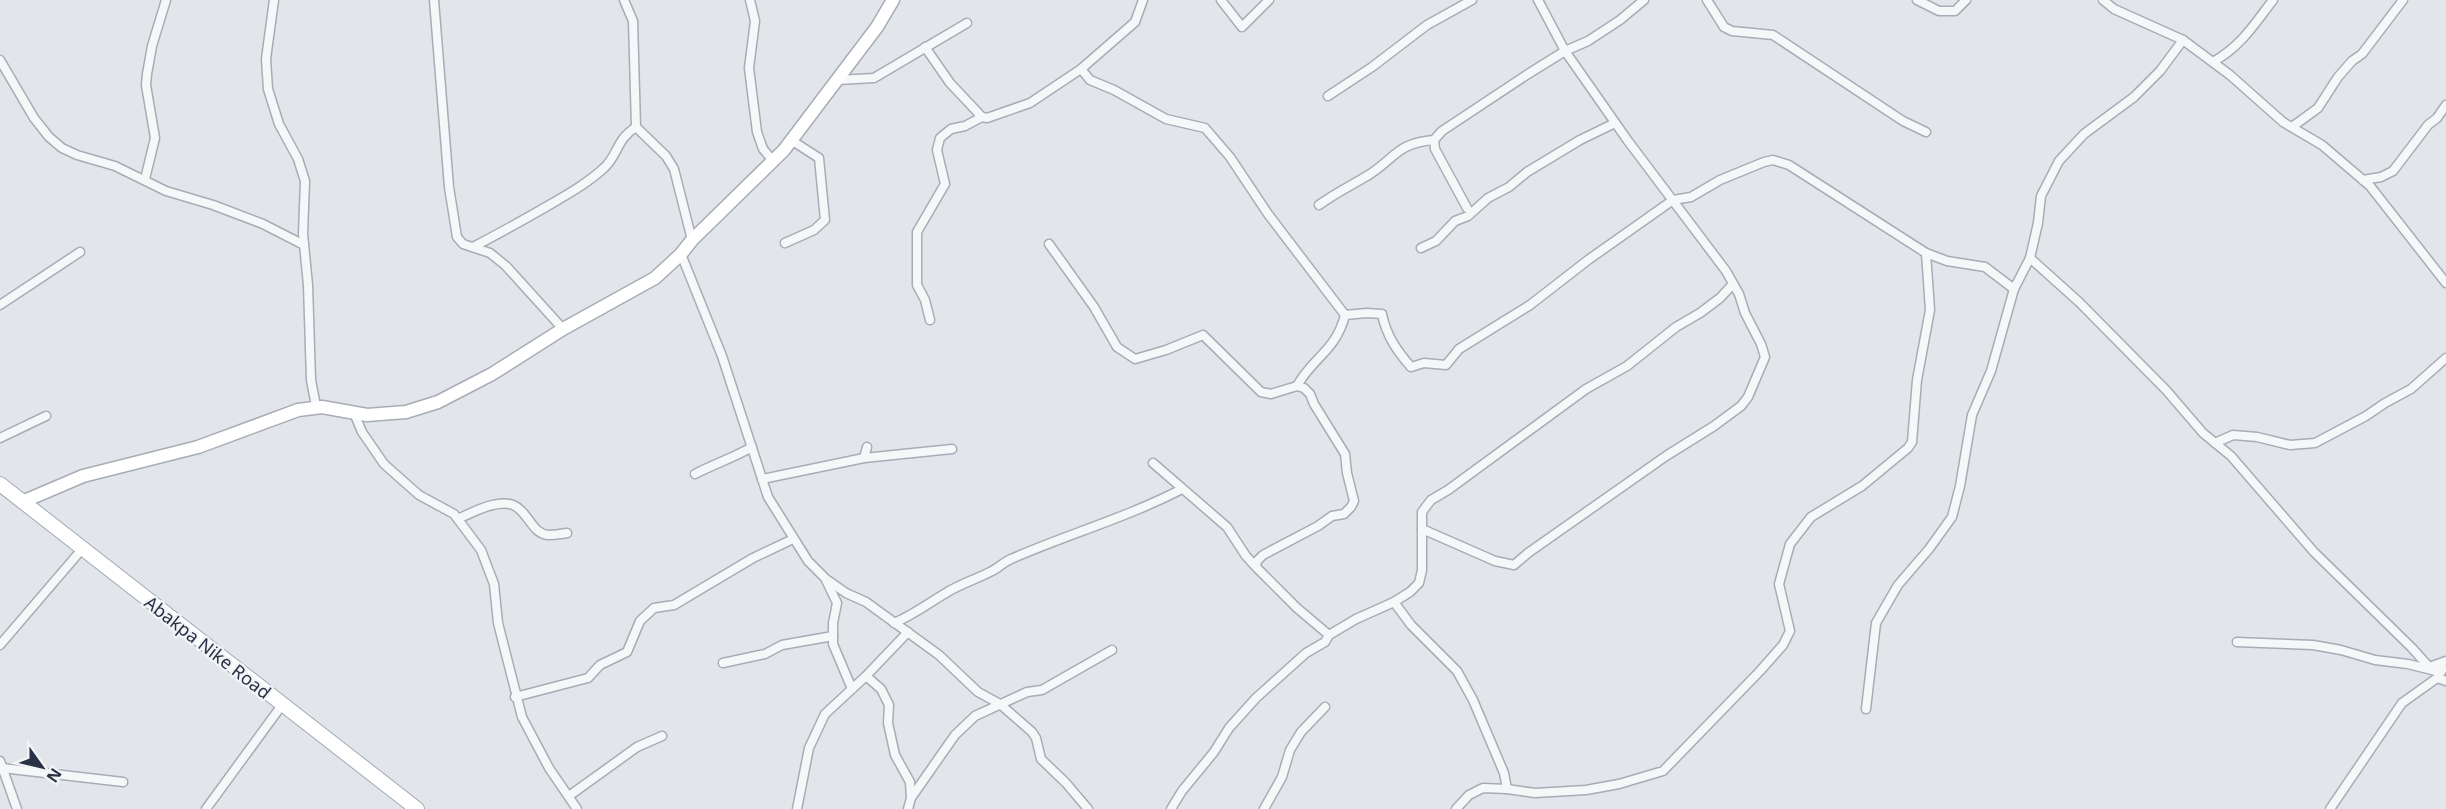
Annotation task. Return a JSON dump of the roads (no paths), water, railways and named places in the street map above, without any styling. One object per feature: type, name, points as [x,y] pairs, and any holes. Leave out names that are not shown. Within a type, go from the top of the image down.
[{"type":"main road","name":"Abakpa Nike Road","points":[[0,484],[417,809]]},
{"type":"street","points":[[146,179],[155,138],[146,85],[147,74],[152,46],[166,0]]},
{"type":"street","points":[[274,0],[266,59],[268,89],[279,124],[303,170],[306,194],[304,245],[308,285],[311,380],[316,406]]},
{"type":"street","points":[[434,0],[449,187],[457,237],[463,244],[490,254],[506,266],[563,329]]},
{"type":"street","points":[[624,0],[633,21],[636,127],[666,156],[674,169],[692,240]]},
{"type":"street","points":[[750,0],[755,21],[749,68],[757,132],[763,149],[774,162]]},
{"type":"street","points":[[22,502],[83,476],[198,447],[289,413],[316,406],[367,416],[397,414],[438,402],[492,374],[563,329],[655,278],[681,254],[692,240],[774,162],[877,27],[893,0]]},
{"type":"street","points":[[930,320],[925,300],[917,285],[917,232],[945,184],[937,150],[940,138],[951,129],[1029,103],[1081,69],[1135,22],[1143,0]]},
{"type":"street","points":[[1221,0],[1242,27],[1269,0]]},
{"type":"street","points":[[1328,96],[1372,67],[1427,25],[1472,0]]},
{"type":"street","points":[[1422,529],[1495,561],[1514,565],[1666,456],[1733,413],[1748,397],[1765,357],[1733,284],[1564,51],[1538,0]]},
{"type":"street","points":[[1319,205],[1368,175],[1393,154],[1416,141],[1434,140],[1442,131],[1472,110],[1564,51],[1588,41],[1620,20],[1644,0]]},
{"type":"street","points":[[1707,0],[1724,27],[1732,31],[1773,35],[1903,121],[1926,132]]},
{"type":"street","points":[[1917,0],[1939,11],[1955,11],[1966,0]]},
{"type":"street","points":[[2103,0],[2114,9],[2183,40],[2292,128],[2322,145],[2370,186],[2446,283]]},
{"type":"street","points":[[2213,62],[2232,51],[2251,32],[2273,0]]},
{"type":"street","points":[[2292,128],[2318,108],[2338,76],[2362,54],[2403,0]]},
{"type":"street","points":[[838,80],[874,78],[967,23]]},
{"type":"street","points":[[1866,709],[1876,622],[1898,585],[1929,549],[1952,517],[1960,486],[1972,415],[1991,371],[2014,289],[2030,258],[2041,196],[2059,161],[2084,134],[2134,96],[2154,77],[2183,40]]},
{"type":"street","points":[[925,47],[950,83],[982,117]]},
{"type":"street","points":[[0,60],[34,118],[49,137],[76,155],[116,166],[166,191],[213,205],[263,225],[304,245]]},
{"type":"street","points":[[1081,69],[1090,80],[1114,90],[1166,119],[1179,124],[1205,128],[1230,158],[1268,214],[1345,315]]},
{"type":"street","points":[[2363,180],[2381,177],[2393,171],[2446,105]]},
{"type":"street","points":[[1421,248],[1436,241],[1455,221],[1468,216],[1488,198],[1509,187],[1527,172],[1580,140],[1616,123]]},
{"type":"street","points":[[473,247],[514,226],[581,186],[606,166],[620,141],[636,127]]},
{"type":"street","points":[[785,243],[814,230],[825,220],[819,158],[791,140]]},
{"type":"street","points":[[1434,140],[1435,149],[1467,208]]},
{"type":"street","points":[[1345,315],[1382,314],[1384,325],[1396,351],[1411,367],[1424,363],[1446,364],[1460,349],[1530,305],[1588,260],[1673,200],[1691,197],[1720,180],[1773,160],[1789,165],[1926,253],[1947,261],[1985,267],[2014,289]]},
{"type":"street","points":[[1049,244],[1094,307],[1117,347],[1135,359],[1166,350],[1203,334],[1261,392],[1271,394],[1297,386],[1304,388],[1310,394],[1345,454],[1354,501],[1352,507],[1344,514],[1332,516],[1318,526],[1263,555],[1257,561],[1256,566]]},
{"type":"street","points":[[0,305],[80,252]]},
{"type":"street","points":[[1456,809],[1469,795],[1483,788],[1535,793],[1586,790],[1619,784],[1663,771],[1731,703],[1783,645],[1790,631],[1779,585],[1790,544],[1811,517],[1862,486],[1908,448],[1912,442],[1917,380],[1930,310],[1926,253]]},
{"type":"street","points":[[681,254],[722,356],[762,479],[766,485],[768,497],[808,561],[826,579],[846,593],[866,602],[908,632],[939,655],[978,692],[1000,704],[1035,735],[1041,759],[1088,809]]},
{"type":"street","points":[[2030,258],[2079,302],[2215,443],[2231,456],[2314,552],[2412,648],[2429,668],[2442,669]]},
{"type":"street","points":[[1171,809],[1240,714],[1297,661],[1325,642],[1329,635],[1410,592],[1422,578],[1422,512],[1431,500],[1586,389],[1627,366],[1676,327],[1713,303],[1733,284]]},
{"type":"street","points":[[1297,386],[1305,370],[1320,359],[1341,332],[1345,315]]},
{"type":"street","points":[[2215,443],[2234,435],[2257,437],[2290,445],[2315,443],[2366,417],[2385,403],[2411,389],[2446,358]]},
{"type":"street","points":[[354,413],[362,432],[384,464],[412,490],[449,510],[476,542],[492,576],[498,623],[515,697],[526,728],[549,768],[578,809]]},
{"type":"street","points":[[0,438],[46,416]]},
{"type":"street","points":[[695,474],[714,464],[732,459],[752,447]]},
{"type":"street","points":[[864,458],[867,447]]},
{"type":"street","points":[[762,479],[864,458],[952,448]]},
{"type":"street","points":[[1153,463],[1227,527],[1246,556],[1297,608],[1329,635]]},
{"type":"street","points":[[894,623],[918,612],[962,583],[990,572],[1010,560],[1052,541],[1101,526],[1182,489]]},
{"type":"street","points":[[458,519],[477,510],[506,504],[519,509],[540,532],[547,535],[567,533]]},
{"type":"street","points":[[515,697],[588,678],[600,665],[627,652],[640,621],[654,608],[674,605],[753,558],[793,538]]},
{"type":"street","points":[[0,645],[83,548]]},
{"type":"street","points":[[826,579],[837,603],[833,644],[852,689]]},
{"type":"street","points":[[1394,602],[1411,625],[1456,671],[1473,700],[1504,773],[1507,789]]},
{"type":"street","points":[[798,809],[809,748],[825,714],[908,632]]},
{"type":"street","points":[[723,663],[765,654],[782,645],[833,636]]},
{"type":"street","points":[[2237,642],[2322,647],[2375,660],[2442,669]]},
{"type":"street","points":[[911,798],[955,735],[975,716],[1027,692],[1042,690],[1112,650]]},
{"type":"street","points":[[2442,669],[2446,681]]},
{"type":"street","points":[[2330,809],[2402,703],[2442,669]]},
{"type":"street","points":[[866,676],[881,689],[889,705],[888,723],[894,751],[910,782],[911,798],[908,809]]},
{"type":"street","points":[[206,809],[282,705]]},
{"type":"street","points":[[1264,809],[1282,777],[1290,750],[1301,732],[1325,707]]},
{"type":"street","points":[[569,796],[637,747],[662,736]]},
{"type":"street","points":[[17,809],[1,764],[123,782]]}]
